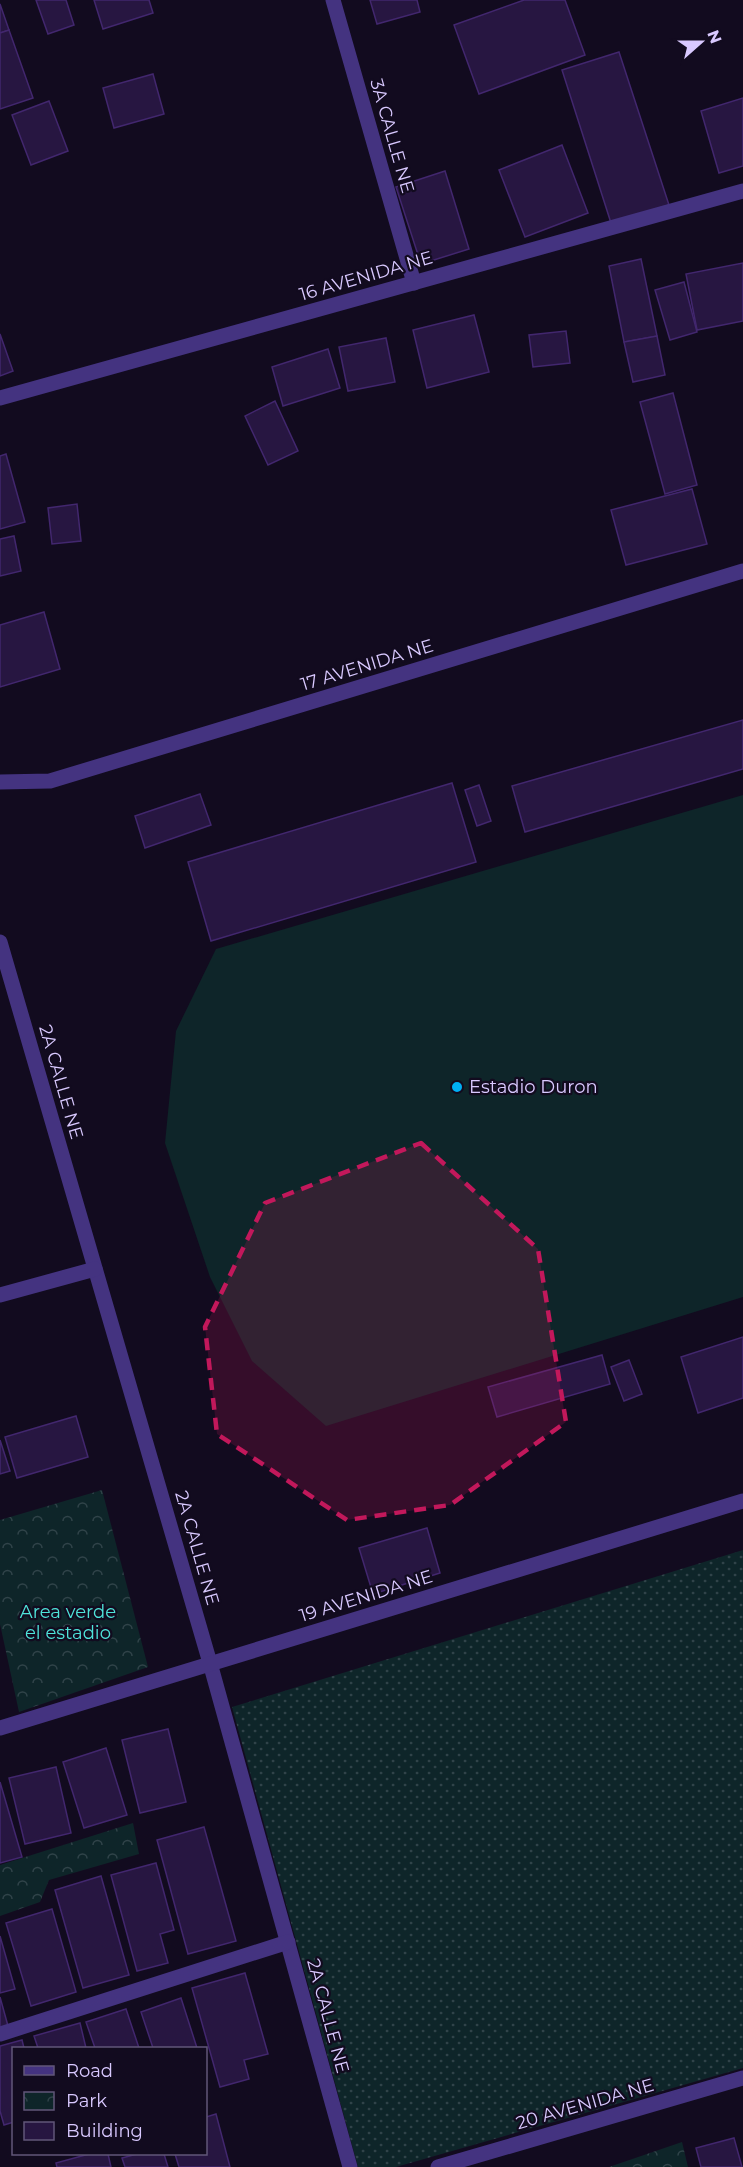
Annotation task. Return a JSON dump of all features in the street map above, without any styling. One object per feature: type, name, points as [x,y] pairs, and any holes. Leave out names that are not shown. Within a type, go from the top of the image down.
[{"type":"street","name":"3A CALLE NE","points":[[333,0],[414,283]]},
{"type":"street","name":"16 AVENIDA NE","points":[[0,398],[743,191]]},
{"type":"street","name":"17 AVENIDA NE","points":[[0,782],[50,781],[743,572]]},
{"type":"street","name":"2A CALLE NE","points":[[0,942],[210,1663],[350,2167]]},
{"type":"street","points":[[0,1295],[95,1269]]},
{"type":"street","name":"19 AVENIDA NE","points":[[0,1728],[743,1501]]},
{"type":"street","points":[[0,2034],[288,1942]]},
{"type":"street","name":"20 AVENIDA NE","points":[[438,2167],[743,2078]]},
{"type":"highlighted area","points":[[421,1143],[538,1249],[566,1422],[450,1505],[347,1520],[217,1434],[205,1327],[265,1203]]},
{"type":"green space","name":"Estadio Duron","points":[[743,795],[743,1297],[326,1426],[252,1361],[210,1277],[165,1143],[176,1031],[216,949]]},
{"type":"green space","name":"Area verde el estadio","points":[[102,1490],[148,1667],[19,1712],[0,1624],[0,1520]]},
{"type":"green space","points":[[743,1550],[743,2068],[396,2167],[358,2167],[232,1707]]},
{"type":"green space","points":[[133,1823],[139,1854],[49,1880],[40,1902],[0,1916],[0,1865]]},
{"type":"green space","points":[[682,2142],[688,2167],[609,2167]]},
{"type":"building","points":[[36,0],[66,0],[74,25],[48,34]]},
{"type":"building","points":[[94,0],[149,0],[153,13],[103,29]]},
{"type":"building","points":[[370,0],[417,0],[420,12],[377,24]]},
{"type":"building","points":[[524,0],[565,0],[585,55],[479,94],[454,25]]},
{"type":"building","points":[[0,4],[9,30],[0,33]]},
{"type":"building","points":[[9,30],[33,98],[0,109],[0,33]]},
{"type":"building","points":[[619,52],[669,205],[611,223],[562,70]]},
{"type":"building","points":[[153,74],[164,114],[114,128],[103,88]]},
{"type":"building","points":[[743,98],[743,166],[719,173],[701,111]]},
{"type":"building","points":[[49,101],[68,151],[31,165],[12,115]]},
{"type":"building","points":[[562,145],[588,213],[525,237],[499,170]]},
{"type":"building","points":[[445,171],[469,249],[421,264],[396,187]]},
{"type":"building","points":[[641,259],[657,336],[624,342],[609,266]]},
{"type":"building","points":[[743,263],[743,321],[697,330],[686,274]]},
{"type":"building","points":[[684,282],[697,332],[670,340],[655,290]]},
{"type":"building","points":[[474,315],[489,372],[427,388],[413,330]]},
{"type":"building","points":[[566,331],[570,363],[533,367],[529,335]]},
{"type":"building","points":[[0,334],[13,371],[0,376]]},
{"type":"building","points":[[657,336],[665,375],[633,382],[624,342]]},
{"type":"building","points":[[386,338],[395,382],[348,391],[339,347]]},
{"type":"building","points":[[328,349],[340,388],[283,406],[272,367]]},
{"type":"building","points":[[673,393],[697,485],[665,494],[640,402]]},
{"type":"building","points":[[275,401],[298,451],[268,465],[245,416]]},
{"type":"building","points":[[6,454],[25,522],[0,529],[0,456]]},
{"type":"building","points":[[692,489],[707,544],[626,565],[611,510]]},
{"type":"building","points":[[77,504],[81,541],[52,544],[48,508]]},
{"type":"building","points":[[14,536],[21,571],[0,576],[0,539]]},
{"type":"building","points":[[44,612],[60,669],[0,687],[0,625]]},
{"type":"building","points":[[743,720],[743,769],[525,832],[512,786]]},
{"type":"building","points":[[452,783],[476,862],[211,941],[188,862]]},
{"type":"building","points":[[479,785],[491,821],[477,826],[465,790]]},
{"type":"building","points":[[200,794],[211,825],[145,848],[135,816]]},
{"type":"building","points":[[743,1337],[743,1398],[698,1413],[681,1357]]},
{"type":"building","points":[[602,1355],[610,1384],[497,1417],[488,1387]]},
{"type":"building","points":[[629,1360],[642,1394],[624,1401],[611,1367]]},
{"type":"building","points":[[76,1416],[88,1457],[17,1478],[5,1437]]},
{"type":"building","points":[[0,1440],[10,1471],[0,1474]]},
{"type":"building","points":[[427,1528],[440,1573],[373,1594],[359,1548]]},
{"type":"building","points":[[168,1729],[186,1802],[140,1813],[122,1740]]},
{"type":"building","points":[[106,1748],[127,1815],[84,1828],[63,1762]]},
{"type":"building","points":[[56,1767],[71,1833],[25,1844],[9,1778]]},
{"type":"building","points":[[0,1782],[22,1857],[0,1863]]},
{"type":"building","points":[[204,1827],[236,1941],[188,1954],[157,1840]]},
{"type":"building","points":[[156,1863],[174,1930],[160,1934],[168,1963],[137,1971],[111,1875]]},
{"type":"building","points":[[101,1876],[129,1975],[83,1988],[55,1890]]},
{"type":"building","points":[[52,1909],[76,1992],[31,2006],[6,1923]]},
{"type":"building","points":[[0,1936],[15,1989],[0,1993]]},
{"type":"building","points":[[245,1973],[268,2054],[244,2060],[249,2079],[220,2087],[192,1988]]},
{"type":"building","points":[[0,1997],[8,2026],[0,2028]]},
{"type":"building","points":[[181,1998],[197,2047],[153,2047],[141,2012]]},
{"type":"building","points":[[126,2009],[139,2047],[95,2047],[86,2022]]},
{"type":"building","points":[[80,2023],[86,2047],[38,2047],[34,2036]]},
{"type":"building","points":[[22,2040],[24,2047],[12,2047],[12,2123],[4,2125],[0,2111],[0,2046]]},
{"type":"building","points":[[216,2114],[230,2167],[179,2167],[175,2155],[207,2155],[207,2117]]},
{"type":"building","points":[[734,2138],[742,2167],[701,2167],[696,2148]]},
{"type":"building","points":[[85,2155],[108,2155],[111,2167],[57,2167],[56,2163]]},
{"type":"building","points":[[133,2155],[164,2155],[168,2167],[125,2167],[122,2158]]},
{"type":"place","name":"Estadio Duron","points":[[457,1087]]}]
